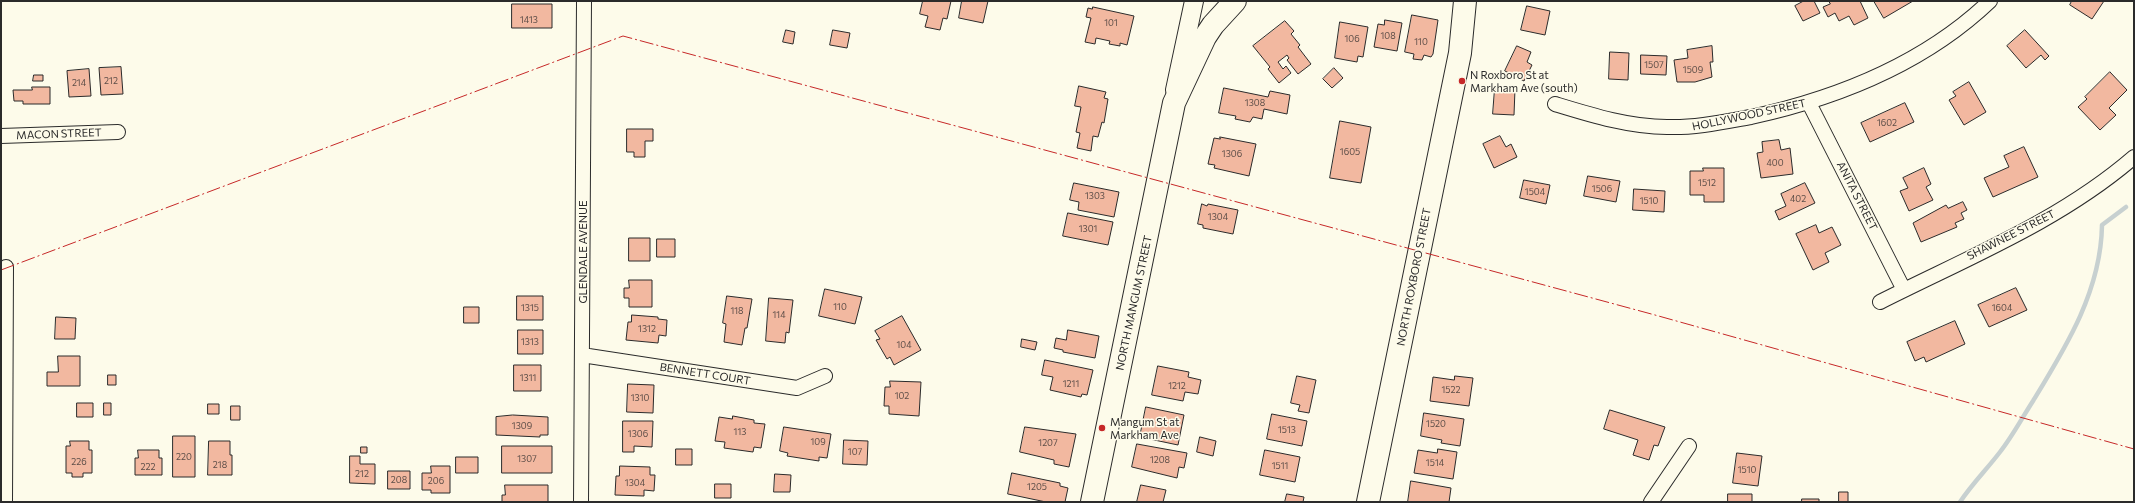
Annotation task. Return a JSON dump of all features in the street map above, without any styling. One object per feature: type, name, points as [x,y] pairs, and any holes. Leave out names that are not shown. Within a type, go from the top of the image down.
[{"type":"main road","name":"NORTH MANGUM STREET","points":[[1092,502],[1126,345],[1174,103],[1205,38],[1213,25],[1235,1]]},
{"type":"main road","name":"NORTH ROXBORO STREET","points":[[1368,502],[1460,53],[1465,1]]},
{"type":"main road","name":"NORTH ROXBORO STREET","points":[[1460,53],[1478,1]]},
{"type":"street","name":"GLENDALE AVENUE","points":[[581,502],[584,1]]},
{"type":"street","name":"NORTH MANGUM STREET","points":[[1174,103],[1177,73],[1194,1]]},
{"type":"street","name":"HOLLYWOOD STREET","points":[[1555,104],[1596,116],[1635,124],[1665,128],[1687,128],[1734,120],[1809,103],[1885,74],[1943,38],[1990,1]]},
{"type":"street","name":"ANITA STREET","points":[[1809,103],[1904,290]]},
{"type":"street","name":"MACON STREET","points":[[1,136],[118,132]]},
{"type":"street","name":"SHAWNEE STREET","points":[[1880,302],[2045,219],[2113,175],[2134,157]]},
{"type":"street","points":[[5,502],[6,267]]},
{"type":"street","name":"BENNETT COURT","points":[[582,355],[796,388],[825,376]]},
{"type":"street","points":[[1651,502],[1689,446]]},
{"type":"building","points":[[923,1],[951,1],[947,19],[943,18],[940,30],[925,27],[928,16],[920,14]]},
{"type":"building","points":[[962,1],[988,1],[983,23],[959,18]]},
{"type":"building","points":[[1804,1],[1814,1],[1820,13],[1803,21],[1795,6]]},
{"type":"building","points":[[1829,1],[1860,1],[1868,18],[1854,25],[1849,16],[1839,21],[1835,13],[1828,17],[1823,7],[1830,4]]},
{"type":"building","points":[[1874,1],[1913,1],[1884,18]]},
{"type":"building","points":[[2072,1],[2104,1],[2092,19],[2070,5]]},
{"type":"building","points":[[512,4],[552,4],[552,28],[512,28]]},
{"type":"building","points":[[1527,6],[1550,11],[1545,35],[1521,30]]},
{"type":"building","points":[[1093,7],[1134,16],[1127,45],[1120,43],[1120,46],[1109,44],[1110,41],[1096,38],[1095,44],[1085,42],[1091,18],[1086,17],[1088,8],[1092,9]]},
{"type":"building","points":[[1412,15],[1438,20],[1433,54],[1431,57],[1424,55],[1422,60],[1413,59],[1414,54],[1405,52]]},
{"type":"building","points":[[1385,20],[1402,23],[1397,51],[1374,47],[1378,24],[1384,25]]},
{"type":"building","points":[[1285,21],[1294,31],[1291,34],[1300,45],[1298,47],[1311,64],[1298,74],[1287,60],[1289,58],[1287,55],[1278,62],[1283,69],[1286,66],[1291,73],[1279,83],[1268,69],[1270,67],[1253,46]]},
{"type":"building","points":[[1340,22],[1368,27],[1363,57],[1358,56],[1357,62],[1335,58]]},
{"type":"building","points":[[786,30],[795,32],[793,44],[783,42]]},
{"type":"building","points":[[833,30],[850,33],[847,48],[830,45]]},
{"type":"building","points":[[2025,30],[2049,56],[2045,60],[2041,55],[2026,68],[2007,46]]},
{"type":"building","points":[[1517,46],[1531,52],[1527,62],[1532,65],[1524,81],[1505,71]]},
{"type":"building","points":[[1712,46],[1713,62],[1710,62],[1712,77],[1695,82],[1677,82],[1674,60],[1688,58],[1687,50]]},
{"type":"building","points":[[1610,52],[1629,53],[1628,80],[1609,79]]},
{"type":"building","points":[[1641,55],[1667,56],[1666,75],[1641,74]]},
{"type":"building","points":[[121,67],[123,94],[101,95],[99,68]]},
{"type":"building","points":[[1334,68],[1343,78],[1332,88],[1323,79]]},
{"type":"building","points":[[89,69],[91,96],[69,97],[67,71]]},
{"type":"building","points":[[2110,72],[2127,90],[2109,108],[2116,115],[2100,130],[2078,107],[2087,99],[2085,97]]},
{"type":"building","points":[[34,75],[43,75],[43,81],[33,81]]},
{"type":"building","points":[[1969,82],[1986,112],[1964,125],[1949,100],[1956,96],[1953,92]]},
{"type":"building","points":[[1079,86],[1106,92],[1104,98],[1108,99],[1104,123],[1102,122],[1098,137],[1093,136],[1091,151],[1077,148],[1080,133],[1076,132],[1081,107],[1075,106]]},
{"type":"building","points":[[32,87],[50,87],[50,104],[23,104],[23,101],[14,101],[13,90],[32,90]]},
{"type":"building","points":[[1224,88],[1268,97],[1270,91],[1290,95],[1287,114],[1264,109],[1262,119],[1253,117],[1250,122],[1235,119],[1236,116],[1219,113]]},
{"type":"building","points":[[1495,88],[1515,89],[1514,115],[1493,114]]},
{"type":"building","points":[[1905,103],[1914,122],[1870,142],[1861,123]]},
{"type":"building","points":[[1340,121],[1371,127],[1361,183],[1330,178]]},
{"type":"building","points":[[627,129],[653,129],[653,141],[645,141],[645,157],[634,157],[634,152],[627,152]]},
{"type":"building","points":[[1500,136],[1506,147],[1511,144],[1517,157],[1494,168],[1483,144]]},
{"type":"building","points":[[1220,137],[1256,144],[1249,176],[1214,168],[1215,165],[1208,164],[1214,138],[1220,139]]},
{"type":"building","points":[[1779,140],[1781,150],[1790,148],[1793,174],[1761,178],[1757,153],[1763,152],[1762,142]]},
{"type":"building","points":[[2024,147],[2038,177],[1993,197],[1984,178],[2009,167],[2004,156]]},
{"type":"building","points":[[1703,168],[1724,168],[1724,202],[1704,202],[1704,195],[1690,195],[1690,171],[1703,171]]},
{"type":"building","points":[[1924,168],[1931,184],[1926,187],[1933,200],[1909,211],[1900,191],[1908,188],[1903,178]]},
{"type":"building","points":[[1588,176],[1620,181],[1616,202],[1584,196]]},
{"type":"building","points":[[1524,180],[1550,185],[1546,204],[1520,198]]},
{"type":"building","points":[[1074,183],[1119,192],[1114,217],[1078,210],[1079,202],[1070,200]]},
{"type":"building","points":[[1805,183],[1815,203],[1779,220],[1775,211],[1786,206],[1781,194]]},
{"type":"building","points":[[1634,189],[1665,191],[1664,212],[1633,210]]},
{"type":"building","points":[[1963,202],[1967,210],[1961,213],[1964,219],[1955,223],[1957,227],[1921,242],[1913,223],[1946,205],[1948,208]]},
{"type":"building","points":[[1202,204],[1238,210],[1233,234],[1203,228],[1203,225],[1198,224]]},
{"type":"building","points":[[1068,213],[1113,222],[1108,245],[1063,236]]},
{"type":"building","points":[[1816,225],[1819,233],[1832,227],[1841,245],[1825,253],[1829,262],[1813,270],[1796,234]]},
{"type":"building","points":[[629,238],[650,238],[650,261],[629,261]]},
{"type":"building","points":[[657,239],[675,239],[675,257],[657,257]]},
{"type":"building","points":[[629,280],[652,280],[652,307],[629,307],[629,298],[624,298],[624,288],[629,288]]},
{"type":"building","points":[[2016,288],[2027,310],[1989,327],[1978,305]]},
{"type":"building","points":[[825,289],[862,297],[855,324],[819,316]]},
{"type":"building","points":[[517,296],[543,296],[543,320],[517,320]]},
{"type":"building","points":[[727,296],[752,299],[747,328],[745,328],[742,345],[724,342],[726,324],[723,323]]},
{"type":"building","points":[[769,298],[793,300],[789,333],[786,332],[785,343],[766,341]]},
{"type":"building","points":[[464,307],[479,307],[479,323],[464,323]]},
{"type":"building","points":[[632,315],[658,317],[658,319],[667,320],[666,336],[659,335],[658,343],[626,340],[628,322],[631,322]]},
{"type":"building","points":[[902,316],[921,350],[894,365],[890,357],[887,359],[876,340],[880,339],[875,331]]},
{"type":"building","points":[[56,317],[76,318],[75,339],[55,339]]},
{"type":"building","points":[[1955,321],[1965,344],[1926,362],[1924,357],[1915,361],[1907,342]]},
{"type":"building","points":[[518,330],[543,330],[543,354],[518,354]]},
{"type":"building","points":[[1068,330],[1099,336],[1095,358],[1063,352],[1063,350],[1054,348],[1056,338],[1066,340]]},
{"type":"building","points":[[1022,339],[1037,342],[1035,350],[1021,347]]},
{"type":"building","points":[[58,356],[80,356],[80,386],[47,386],[47,372],[58,372]]},
{"type":"building","points":[[1045,360],[1093,370],[1087,395],[1082,394],[1081,397],[1050,390],[1053,377],[1042,375]]},
{"type":"building","points":[[514,365],[541,365],[541,391],[514,391]]},
{"type":"building","points":[[1158,366],[1189,372],[1188,377],[1201,380],[1198,394],[1185,392],[1183,401],[1152,395]]},
{"type":"building","points":[[108,375],[116,375],[116,385],[108,385]]},
{"type":"building","points":[[1297,376],[1316,380],[1309,413],[1298,411],[1300,405],[1291,403]]},
{"type":"building","points":[[1455,376],[1473,378],[1469,406],[1430,401],[1433,377],[1454,380]]},
{"type":"building","points":[[890,381],[921,382],[919,416],[889,414],[889,406],[884,406],[885,387],[890,387]]},
{"type":"building","points":[[628,384],[654,385],[653,413],[627,412]]},
{"type":"building","points":[[77,403],[93,403],[93,417],[77,417]]},
{"type":"building","points":[[104,403],[111,403],[111,415],[104,415]]},
{"type":"building","points":[[208,404],[219,404],[219,414],[208,414]]},
{"type":"building","points":[[231,406],[240,406],[240,420],[231,420]]},
{"type":"building","points":[[1146,407],[1184,415],[1178,445],[1140,437]]},
{"type":"building","points":[[1610,410],[1665,427],[1658,446],[1654,445],[1649,460],[1633,455],[1638,440],[1604,429]]},
{"type":"building","points":[[1424,413],[1464,419],[1460,446],[1441,443],[1442,440],[1421,436]]},
{"type":"building","points":[[1272,414],[1307,421],[1302,446],[1267,439]]},
{"type":"building","points":[[513,415],[548,417],[548,435],[540,435],[540,437],[496,435],[496,417]]},
{"type":"building","points":[[733,416],[754,420],[754,423],[765,424],[761,448],[754,447],[753,452],[724,448],[725,442],[715,441],[719,417],[732,419]]},
{"type":"building","points":[[623,421],[653,421],[652,447],[634,446],[634,452],[623,452]]},
{"type":"building","points":[[784,427],[831,434],[827,458],[819,457],[819,461],[787,456],[788,453],[780,451]]},
{"type":"building","points":[[1025,427],[1076,434],[1069,467],[1054,464],[1054,460],[1020,452]]},
{"type":"building","points":[[173,436],[195,436],[195,477],[173,477]]},
{"type":"building","points":[[1200,437],[1216,441],[1213,456],[1197,452]]},
{"type":"building","points":[[844,440],[868,441],[867,465],[843,464]]},
{"type":"building","points":[[70,441],[89,441],[89,450],[92,450],[92,473],[83,473],[83,477],[72,477],[72,473],[66,473],[66,446],[70,446]]},
{"type":"building","points":[[209,441],[230,441],[232,475],[208,475]]},
{"type":"building","points":[[1137,444],[1187,453],[1184,468],[1179,467],[1177,478],[1132,467]]},
{"type":"building","points":[[502,446],[552,446],[552,473],[502,473]]},
{"type":"building","points":[[361,447],[367,447],[367,453],[361,453]]},
{"type":"building","points":[[676,449],[692,449],[692,465],[676,465]]},
{"type":"building","points":[[1438,449],[1457,452],[1453,479],[1414,473],[1418,450],[1437,453]]},
{"type":"building","points":[[138,450],[159,450],[159,458],[162,458],[162,475],[135,475],[135,458],[138,458]]},
{"type":"building","points":[[1265,450],[1300,457],[1295,482],[1260,475]]},
{"type":"building","points":[[1737,453],[1762,456],[1758,486],[1733,483]]},
{"type":"building","points":[[350,456],[360,456],[360,464],[375,464],[375,484],[350,483]]},
{"type":"building","points":[[456,457],[478,457],[478,473],[456,473]]},
{"type":"building","points":[[431,466],[450,466],[450,493],[431,493],[431,490],[422,490],[422,473],[431,473]]},
{"type":"building","points":[[620,466],[650,467],[650,475],[655,475],[654,491],[644,490],[644,496],[615,495],[616,476],[619,476]]},
{"type":"building","points":[[388,471],[410,471],[410,489],[388,489]]},
{"type":"building","points":[[1012,473],[1060,483],[1060,486],[1068,488],[1065,502],[1046,502],[1008,494]]},
{"type":"building","points":[[775,474],[791,475],[790,492],[774,492]]},
{"type":"building","points":[[1411,481],[1451,488],[1449,502],[1408,502]]},
{"type":"building","points":[[715,484],[731,484],[731,498],[715,498]]},
{"type":"building","points":[[505,485],[548,485],[548,502],[502,502],[502,495],[505,495]]},
{"type":"building","points":[[1141,485],[1166,490],[1163,502],[1137,502]]},
{"type":"building","points":[[1839,492],[1848,492],[1848,502],[1839,502]]},
{"type":"building","points":[[1287,494],[1304,497],[1303,502],[1285,502]]},
{"type":"building","points":[[1728,494],[1752,494],[1752,502],[1728,502]]},
{"type":"building","points":[[1802,499],[1819,499],[1819,502],[1802,502]]},
{"type":"waterway","points":[[1960,502],[2009,440],[2058,360],[2080,318],[2088,295],[2095,273],[2100,249],[2102,225],[2126,207]]},
{"type":"power","points":[[1,270],[623,36],[1655,315],[2134,449]]},
{"type":"place","name":"N Roxboro St at Markham Ave (south)","points":[[1462,81]]},
{"type":"place","name":"Mangum St at Markham Ave","points":[[1102,428]]}]
